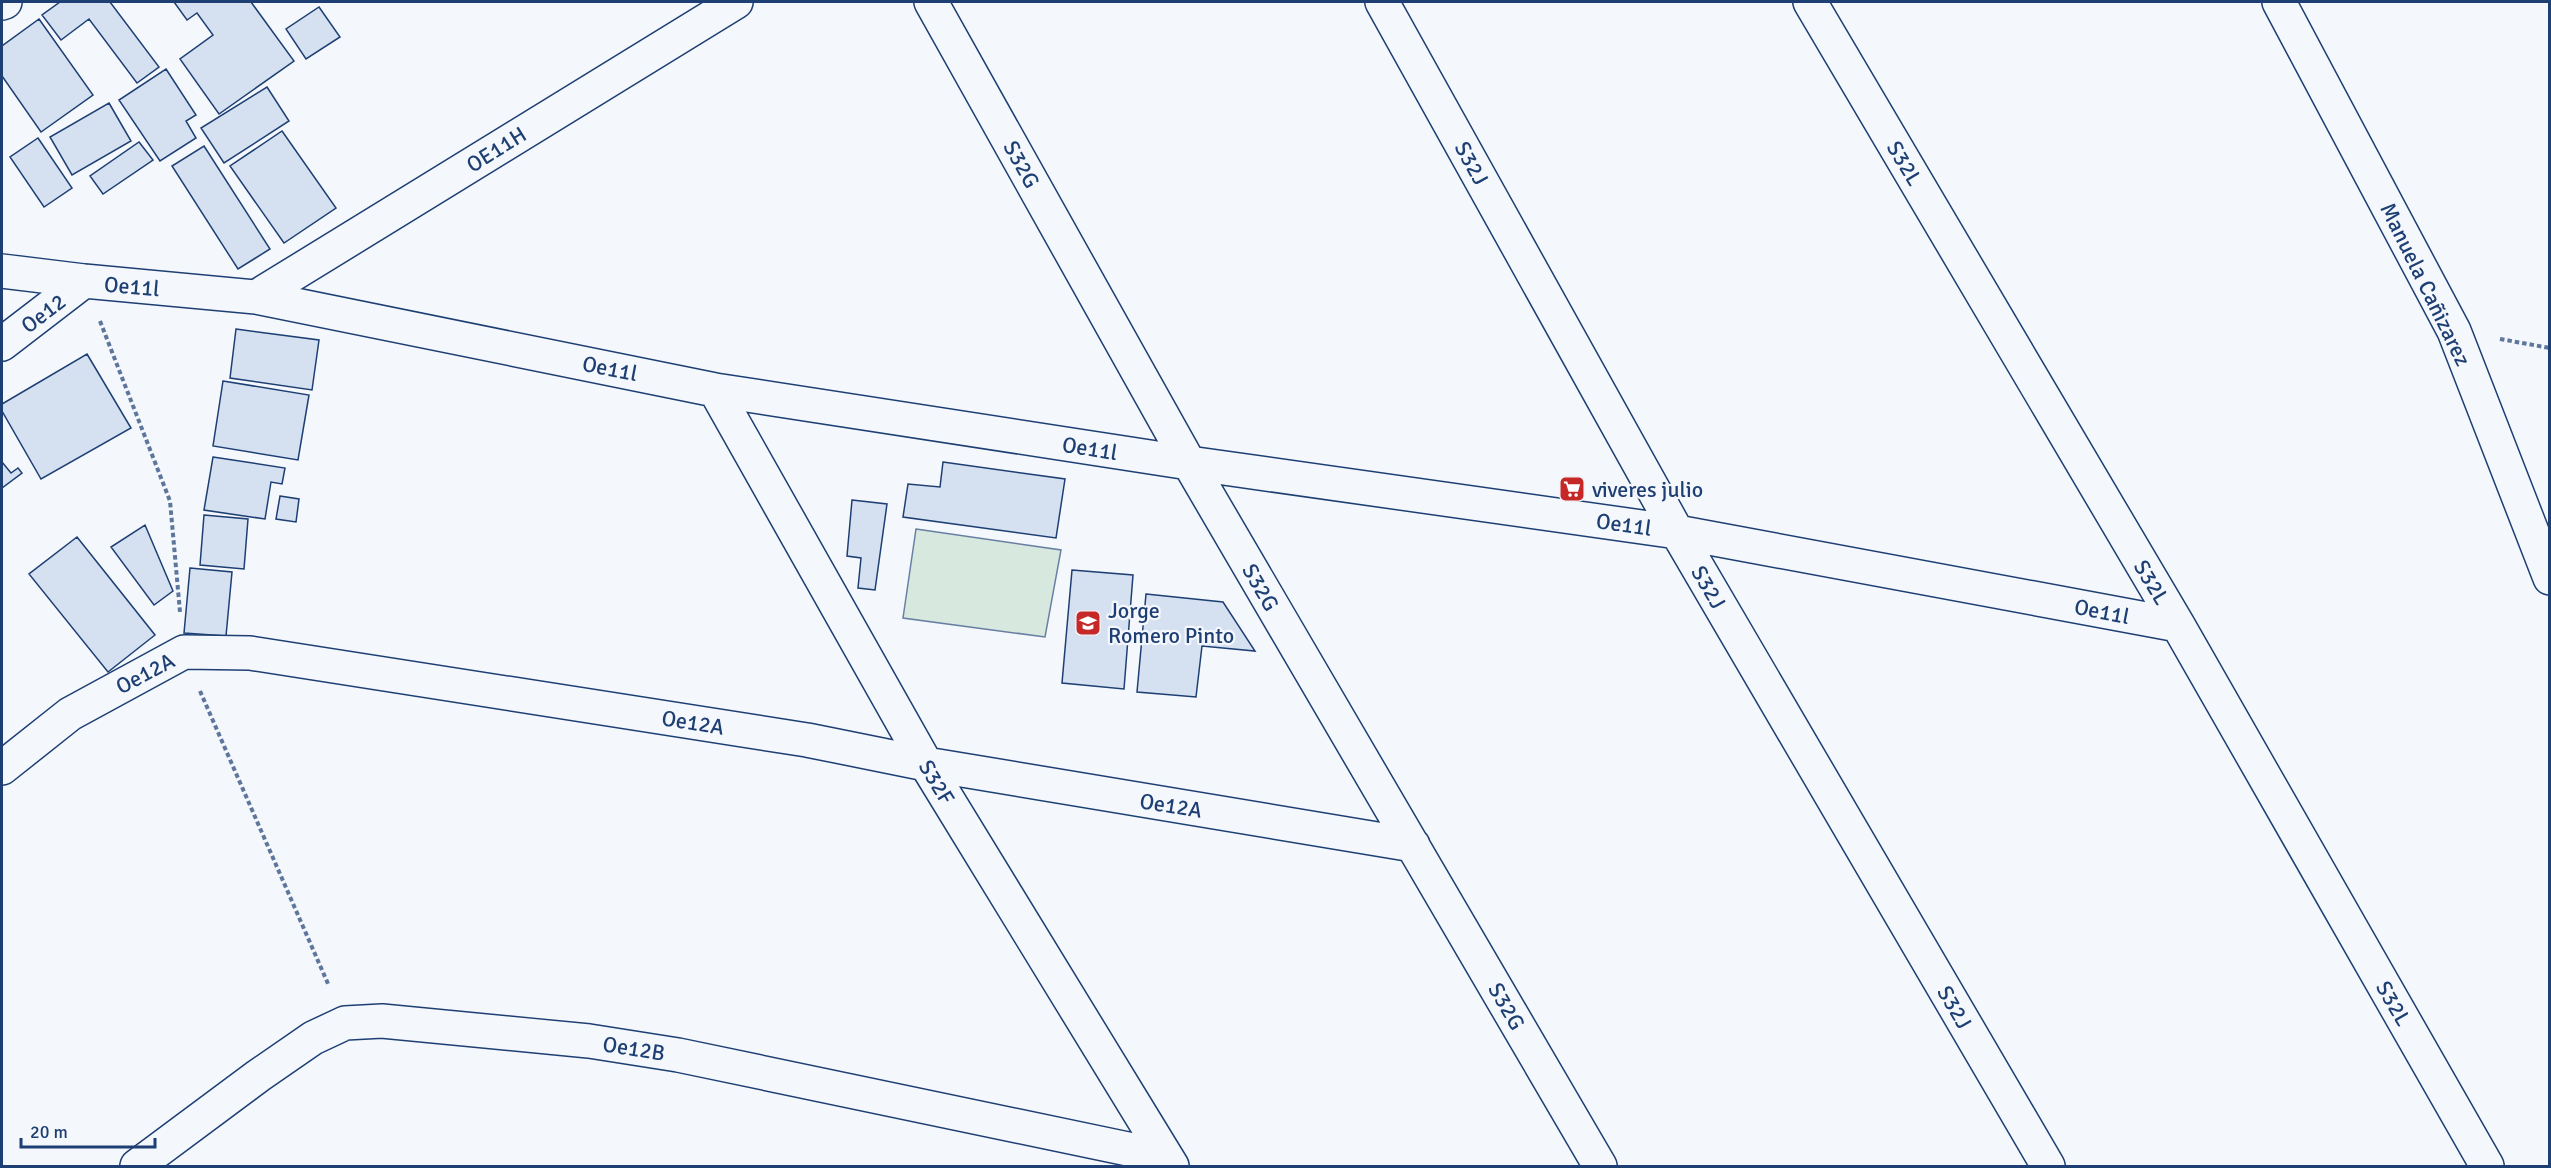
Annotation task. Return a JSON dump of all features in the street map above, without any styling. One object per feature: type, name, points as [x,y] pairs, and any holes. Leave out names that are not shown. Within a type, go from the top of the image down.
[{"type":"street","name":"OE11H","points":[[256,297],[736,2]]},
{"type":"street","name":"S32G","points":[[931,2],[1189,463],[1600,1167]]},
{"type":"street","name":"S32J","points":[[1382,2],[1677,532],[2048,1167]]},
{"type":"street","name":"S32L","points":[[1810,2],[2178,625],[2487,1167]]},
{"type":"street","name":"Manuela Cañizarez","points":[[2279,2],[2454,331],[2550,578]]},
{"type":"street","name":"Oe11l","points":[[2,271],[256,297],[715,390],[1189,463],[1677,532],[2178,625]]},
{"type":"street","name":"Oe12","points":[[2,344],[84,281]]},
{"type":"street","name":"S32F","points":[[715,390],[926,764],[1169,1162]]},
{"type":"street","name":"Oe12A","points":[[2,768],[70,714],[184,652],[250,653],[807,740],[926,764],[1413,845]]},
{"type":"street","name":"Oe12B","points":[[137,1167],[258,1076],[313,1038],[345,1023],[382,1021],[588,1041],[678,1055],[1169,1162]]},
{"type":"shaded area","points":[[916,529],[1061,550],[1045,637],[903,618]]},
{"type":"building","points":[[60,2],[110,2],[159,67],[137,83],[89,19],[61,40],[42,15]]},
{"type":"building","points":[[174,2],[251,2],[294,61],[219,114],[180,59],[213,35],[197,13],[187,20]]},
{"type":"building","points":[[319,7],[340,37],[306,59],[286,29]]},
{"type":"building","points":[[39,19],[93,95],[41,132],[2,76],[2,46]]},
{"type":"building","points":[[166,69],[196,115],[186,121],[196,138],[160,161],[119,100]]},
{"type":"building","points":[[267,87],[289,121],[224,163],[201,128]]},
{"type":"building","points":[[109,103],[131,141],[72,175],[50,137]]},
{"type":"building","points":[[282,131],[336,208],[284,243],[230,166]]},
{"type":"building","points":[[38,138],[72,188],[44,207],[10,157]]},
{"type":"building","points":[[139,142],[153,160],[103,194],[90,176]]},
{"type":"building","points":[[204,146],[270,249],[238,269],[172,166]]},
{"type":"building","points":[[236,329],[319,340],[312,390],[230,378]]},
{"type":"building","points":[[87,354],[131,428],[41,479],[2,411],[2,404]]},
{"type":"building","points":[[223,381],[309,395],[298,460],[213,446]]},
{"type":"building","points":[[213,457],[285,468],[282,484],[271,482],[265,519],[204,510]]},
{"type":"building","points":[[2,462],[11,473],[18,468],[22,473],[2,488]]},
{"type":"building","points":[[943,462],[1065,479],[1056,538],[903,517],[908,484],[940,487]]},
{"type":"building","points":[[280,496],[299,499],[296,522],[276,519]]},
{"type":"building","points":[[852,500],[887,504],[875,590],[858,588],[861,558],[847,556]]},
{"type":"building","points":[[204,515],[248,519],[244,569],[200,565]]},
{"type":"building","points":[[145,525],[173,591],[154,605],[111,547]]},
{"type":"building","points":[[77,537],[155,635],[108,672],[29,574]]},
{"type":"building","points":[[190,568],[232,572],[226,636],[184,633]]},
{"type":"building","points":[[1072,570],[1133,575],[1124,689],[1062,683]]},
{"type":"building","points":[[1146,594],[1223,602],[1255,651],[1202,646],[1196,697],[1137,692]]},
{"type":"place","name":"viveres julio","points":[[1572,489]]},
{"type":"place","name":"Jorge Romero Pinto","points":[[1088,623]]}]
